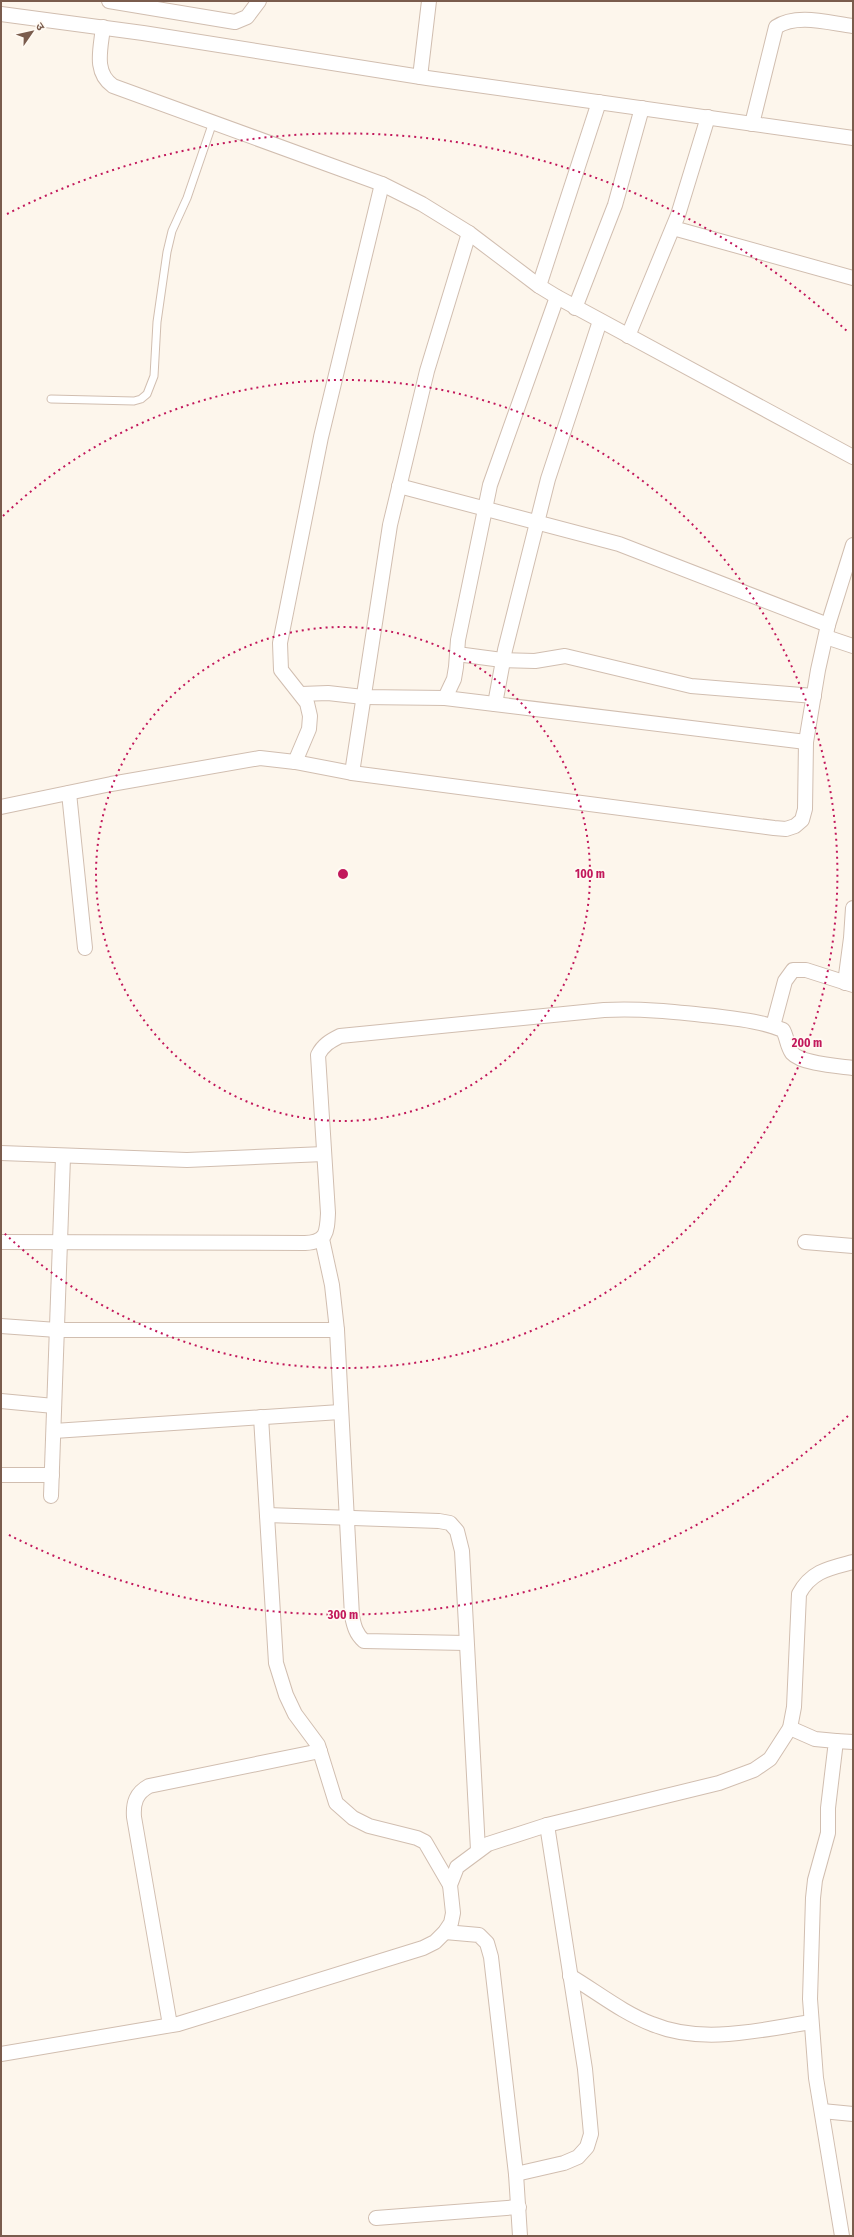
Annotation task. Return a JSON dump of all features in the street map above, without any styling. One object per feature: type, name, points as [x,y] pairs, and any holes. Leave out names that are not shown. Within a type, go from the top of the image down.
[{"type":"street","points":[[109,1],[236,22],[247,18],[259,1]]},
{"type":"street","points":[[420,77],[429,1]]},
{"type":"street","points":[[1,14],[103,27],[420,77],[853,138]]},
{"type":"street","points":[[752,124],[776,27],[784,21],[801,20],[853,26]]},
{"type":"street","points":[[103,27],[100,72],[106,81],[113,86],[382,184],[422,204],[469,233],[540,286],[575,308],[853,457]]},
{"type":"street","points":[[540,286],[599,102]]},
{"type":"street","points":[[575,308],[614,206],[642,108]]},
{"type":"street","points":[[628,336],[673,228],[708,118]]},
{"type":"street","points":[[295,762],[309,729],[310,716],[307,703],[281,670],[280,643],[321,437],[382,184]]},
{"type":"street","points":[[673,228],[853,278]]},
{"type":"street","points":[[352,773],[385,552],[399,486],[427,371],[469,233]]},
{"type":"street","points":[[445,698],[454,679],[458,640],[490,485],[557,297]]},
{"type":"street","points":[[495,704],[502,660],[548,479],[600,321]]},
{"type":"street","points":[[399,486],[618,544],[827,631],[853,646]]},
{"type":"street","points":[[1,807],[260,758],[295,762],[352,773],[786,829],[794,826],[802,820],[805,809],[806,742],[814,696],[827,631],[853,545]]},
{"type":"street","points":[[457,654],[502,660],[535,661],[565,656],[691,686],[814,696]]},
{"type":"street","points":[[301,694],[328,693],[363,697],[445,698],[806,742]]},
{"type":"street","points":[[70,793],[85,948]]},
{"type":"street","points":[[773,1026],[785,981],[793,970],[806,970],[849,984],[853,908]]},
{"type":"street","points":[[1,1242],[316,1242],[322,1239],[327,1230],[328,1213],[318,1055],[325,1044],[340,1036],[423,1026],[625,1009],[685,1013],[745,1020],[773,1026],[782,1030],[788,1046],[798,1057],[853,1068]]},
{"type":"street","points":[[1,1153],[63,1157],[187,1160],[324,1154]]},
{"type":"street","points":[[52,1496],[63,1157]]},
{"type":"street","points":[[322,1239],[332,1285],[337,1330],[340,1412],[352,1616],[358,1636],[364,1641],[376,1642],[466,1643]]},
{"type":"street","points":[[805,1242],[853,1246]]},
{"type":"street","points":[[1,1326],[57,1330],[337,1330]]},
{"type":"street","points":[[1,1401],[54,1406]]},
{"type":"street","points":[[54,1432],[340,1412]]},
{"type":"street","points":[[1,2054],[170,2025],[424,1948],[435,1942],[445,1932],[451,1923],[453,1912],[450,1885],[425,1842],[417,1838],[369,1826],[353,1818],[339,1806],[332,1792],[320,1751],[312,1735],[295,1714],[286,1695],[278,1670],[261,1417]]},
{"type":"street","points":[[1,1475],[52,1476]]},
{"type":"street","points":[[267,1515],[439,1521],[450,1523],[457,1531],[462,1551],[478,1850]]},
{"type":"street","points":[[450,1885],[457,1868],[478,1850],[510,1836],[547,1825],[737,1777],[754,1770],[770,1759],[790,1728],[794,1707],[799,1594],[805,1582],[814,1575],[853,1562]]},
{"type":"street","points":[[790,1728],[815,1739],[836,1742],[853,1742]]},
{"type":"street","points":[[836,1742],[828,1808],[828,1833],[815,1880],[813,1898],[810,1999],[816,2078],[842,2236]]},
{"type":"street","points":[[170,2025],[134,1817],[133,1806],[136,1798],[142,1790],[149,1786],[320,1751]]},
{"type":"street","points":[[516,2174],[564,2163],[578,2157],[587,2147],[591,2134],[588,2098],[547,1825]]},
{"type":"street","points":[[445,1932],[479,1935],[486,1943],[491,1957],[516,2174],[520,2236]]},
{"type":"street","points":[[570,1976],[650,2024],[689,2035],[733,2034],[811,2022]]},
{"type":"street","points":[[822,2110],[853,2114]]},
{"type":"street","points":[[376,2218],[519,2207]]},
{"type":"lane","points":[[51,399],[134,401],[141,399],[147,394],[154,376],[157,322],[170,240],[213,122]]}]
